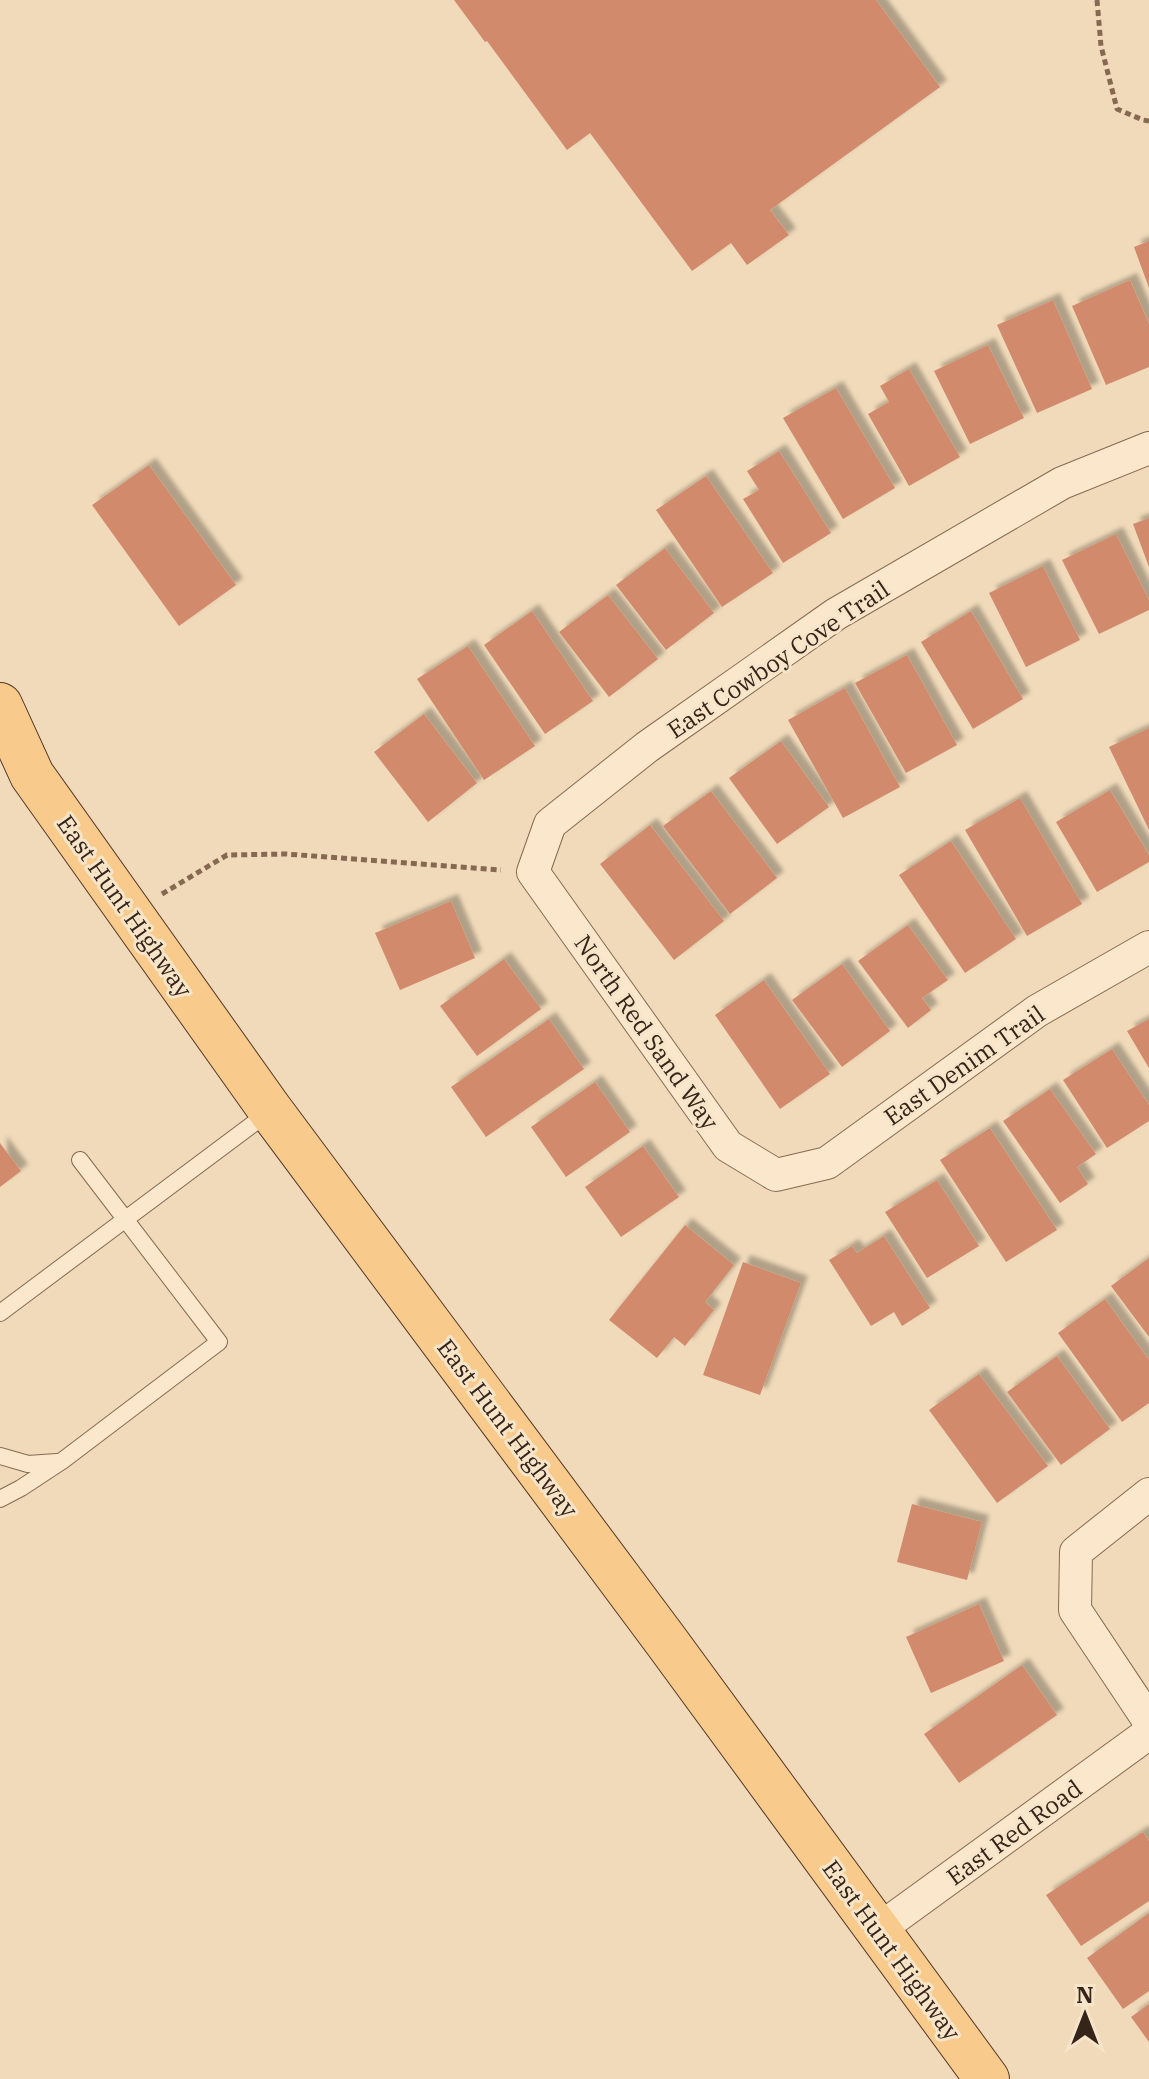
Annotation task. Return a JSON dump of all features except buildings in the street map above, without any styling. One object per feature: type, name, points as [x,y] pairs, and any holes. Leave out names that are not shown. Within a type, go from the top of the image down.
[{"type":"main road","name":"East Hunt Highway","points":[[0,705],[16,767],[130,912],[271,1111],[675,1653],[987,2079]]},
{"type":"street","name":"East Cowboy Cove Trail","points":[[533,872],[550,824],[647,747],[836,614],[1062,483],[1149,448]]},
{"type":"street","name":"North Red Sand Way","points":[[533,872],[728,1146],[776,1175]]},
{"type":"street","name":"East Denim Trail","points":[[776,1175],[827,1163],[1037,1011],[1149,947]]},
{"type":"street","points":[[1149,1494],[1076,1552],[1075,1610],[1149,1721]]},
{"type":"street","name":"East Red Road","points":[[878,1930],[1149,1733]]},
{"type":"lane","points":[[0,1313],[271,1111]]},
{"type":"lane","points":[[0,1499],[62,1461],[219,1342],[80,1160]]},
{"type":"lane","points":[[0,1456],[28,1464],[62,1461]]},
{"type":"path","points":[[1097,0],[1101,46],[1117,109],[1149,121]]},
{"type":"path","points":[[130,912],[227,855],[286,854],[533,872]]}]
